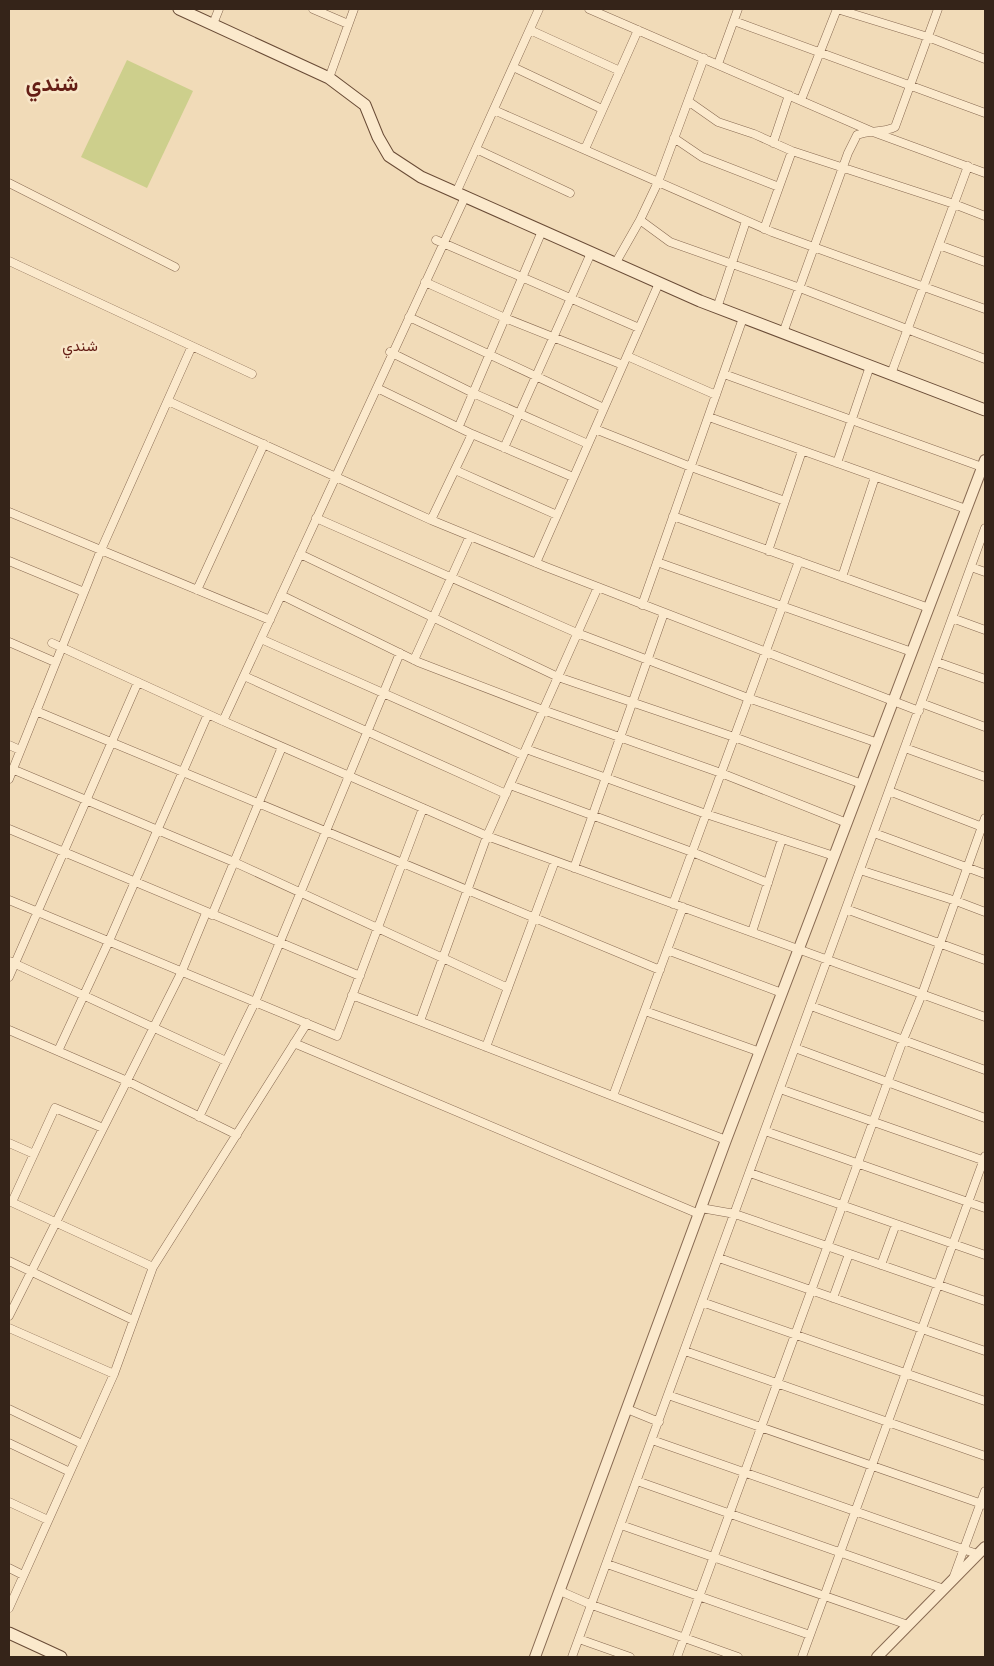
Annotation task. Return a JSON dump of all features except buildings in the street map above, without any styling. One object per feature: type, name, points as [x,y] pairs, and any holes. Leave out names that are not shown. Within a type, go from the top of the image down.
[{"type":"main road","points":[[179,9],[328,78],[365,105],[378,137],[389,156],[421,177],[717,308],[985,410]]},
{"type":"main road","points":[[9,1633],[61,1657]]},
{"type":"street","points":[[213,24],[219,9]]},
{"type":"street","points":[[313,9],[348,24]]},
{"type":"street","points":[[328,78],[354,9]]},
{"type":"street","points":[[223,721],[425,282],[460,195],[476,149],[539,9]]},
{"type":"street","points":[[589,9],[873,132],[984,170]]},
{"type":"street","points":[[718,64],[738,9]]},
{"type":"street","points":[[801,100],[837,9],[928,37],[985,60]]},
{"type":"street","points":[[784,333],[843,168],[857,135],[867,131],[886,132],[895,127],[938,9]]},
{"type":"street","points":[[734,21],[985,113]]},
{"type":"street","points":[[530,30],[620,71]]},
{"type":"street","points":[[584,149],[638,30]]},
{"type":"street","points":[[615,264],[640,220],[658,182],[704,58]]},
{"type":"street","points":[[513,67],[602,109]]},
{"type":"street","points":[[773,143],[789,95]]},
{"type":"street","points":[[688,101],[718,122],[792,151],[985,216]]},
{"type":"street","points":[[494,110],[764,229],[985,309]]},
{"type":"street","points":[[674,138],[702,157],[779,187]]},
{"type":"street","points":[[476,149],[570,193]]},
{"type":"street","points":[[764,229],[792,151]]},
{"type":"street","points":[[891,374],[968,166]]},
{"type":"street","points":[[9,183],[175,267]]},
{"type":"street","points":[[640,220],[670,242],[800,288],[985,359]]},
{"type":"street","points":[[717,308],[746,221]]},
{"type":"street","points":[[459,426],[542,231]]},
{"type":"street","points":[[440,241],[639,328]]},
{"type":"street","points":[[939,245],[985,262]]},
{"type":"street","points":[[504,448],[590,253]]},
{"type":"street","points":[[9,261],[252,374]]},
{"type":"street","points":[[425,282],[505,318],[623,365]]},
{"type":"street","points":[[536,563],[659,283]]},
{"type":"street","points":[[409,317],[604,408]]},
{"type":"street","points":[[642,605],[744,318]]},
{"type":"street","points":[[9,779],[101,550],[192,346]]},
{"type":"street","points":[[391,353],[473,393],[588,444]]},
{"type":"street","points":[[627,356],[716,396]]},
{"type":"street","points":[[837,463],[870,366]]},
{"type":"street","points":[[535,1657],[726,1140],[984,463],[852,420],[724,374]]},
{"type":"street","points":[[377,388],[459,426],[472,434],[573,478]]},
{"type":"street","points":[[168,401],[431,520],[536,563],[893,702],[920,707],[985,727]]},
{"type":"street","points":[[709,417],[966,509]]},
{"type":"street","points":[[595,429],[691,468],[785,501]]},
{"type":"street","points":[[431,520],[472,434]]},
{"type":"street","points":[[197,590],[264,444]]},
{"type":"street","points":[[768,550],[802,451]]},
{"type":"street","points":[[455,470],[557,515]]},
{"type":"street","points":[[842,577],[876,477]]},
{"type":"street","points":[[9,512],[270,620]]},
{"type":"street","points":[[674,516],[929,608]]},
{"type":"street","points":[[316,518],[577,633],[748,698],[878,743]]},
{"type":"street","points":[[572,1657],[985,528]]},
{"type":"street","points":[[414,660],[470,536]]},
{"type":"street","points":[[300,554],[558,677],[734,737],[862,784]]},
{"type":"street","points":[[9,561],[84,592]]},
{"type":"street","points":[[657,562],[912,652]]},
{"type":"street","points":[[673,904],[799,562]]},
{"type":"street","points":[[971,567],[985,572]]},
{"type":"street","points":[[420,1021],[487,836],[598,587]]},
{"type":"street","points":[[281,595],[414,660],[847,823]]},
{"type":"street","points":[[574,868],[664,613]]},
{"type":"street","points":[[952,618],[985,630]]},
{"type":"street","points":[[261,639],[525,752],[834,856]]},
{"type":"street","points":[[9,642],[56,662]]},
{"type":"street","points":[[52,643],[223,721],[487,836],[985,1017]]},
{"type":"street","points":[[198,1117],[255,1002],[400,653]]},
{"type":"street","points":[[936,662],[985,679]]},
{"type":"street","points":[[244,676],[506,794]]},
{"type":"street","points":[[9,977],[12,963],[37,911],[138,682]]},
{"type":"street","points":[[36,711],[660,970]]},
{"type":"street","points":[[58,1051],[109,941],[208,714]]},
{"type":"street","points":[[9,746],[20,750]]},
{"type":"street","points":[[9,1316],[182,972],[234,862],[282,746]]},
{"type":"street","points":[[905,748],[985,777]]},
{"type":"street","points":[[12,769],[234,862],[508,988]]},
{"type":"street","points":[[510,785],[692,852],[768,883]]},
{"type":"street","points":[[889,791],[984,828]]},
{"type":"street","points":[[9,900],[337,1036],[424,808]]},
{"type":"street","points":[[677,1657],[887,1082],[984,828],[985,818]]},
{"type":"street","points":[[9,829],[360,976]]},
{"type":"street","points":[[874,833],[985,874]]},
{"type":"street","points":[[752,932],[782,839]]},
{"type":"street","points":[[486,1047],[555,861]]},
{"type":"street","points":[[860,870],[985,912]]},
{"type":"street","points":[[613,1096],[683,907]]},
{"type":"street","points":[[846,909],[985,960]]},
{"type":"street","points":[[667,950],[782,993]]},
{"type":"street","points":[[12,963],[226,1061]]},
{"type":"street","points":[[352,995],[726,1140]]},
{"type":"street","points":[[810,1006],[985,1070]]},
{"type":"street","points":[[645,1011],[760,1052]]},
{"type":"street","points":[[9,1608],[114,1374],[153,1267],[307,1023]]},
{"type":"street","points":[[9,1030],[127,1081],[237,1135]]},
{"type":"street","points":[[294,1044],[700,1211],[735,1214],[985,1301]]},
{"type":"street","points":[[795,1048],[985,1118]]},
{"type":"street","points":[[780,1089],[985,1159],[802,1657]]},
{"type":"street","points":[[103,1128],[55,1108],[10,1202],[153,1267]]},
{"type":"street","points":[[765,1131],[985,1208]]},
{"type":"street","points":[[9,1144],[34,1154]]},
{"type":"street","points":[[750,1173],[985,1255]]},
{"type":"street","points":[[881,1265],[896,1224]]},
{"type":"street","points":[[834,1298],[849,1254]]},
{"type":"street","points":[[718,1258],[985,1351]]},
{"type":"street","points":[[9,1261],[133,1320]]},
{"type":"street","points":[[702,1302],[985,1401]]},
{"type":"street","points":[[9,1328],[114,1374]]},
{"type":"street","points":[[685,1351],[985,1456]]},
{"type":"street","points":[[668,1395],[983,1505]]},
{"type":"street","points":[[9,1409],[82,1444]]},
{"type":"street","points":[[627,1409],[658,1422]]},
{"type":"street","points":[[652,1440],[964,1549],[981,1550]]},
{"type":"street","points":[[9,1443],[70,1472]]},
{"type":"street","points":[[637,1481],[944,1589]]},
{"type":"street","points":[[953,1579],[983,1505],[985,1491]]},
{"type":"street","points":[[9,1502],[48,1520]]},
{"type":"street","points":[[621,1525],[908,1625]]},
{"type":"street","points":[[877,1657],[981,1550]]},
{"type":"street","points":[[607,1564],[810,1635]]},
{"type":"street","points":[[9,1568],[24,1575]]},
{"type":"street","points":[[560,1591],[592,1605],[738,1657]]},
{"type":"street","points":[[579,1639],[630,1657]]},
{"type":"green space","points":[[127,60],[193,91],[147,188],[81,157]]},
{"type":"district","name":"شندي","points":[[52,82]]},
{"type":"district","name":"شندي","points":[[80,345]]}]
